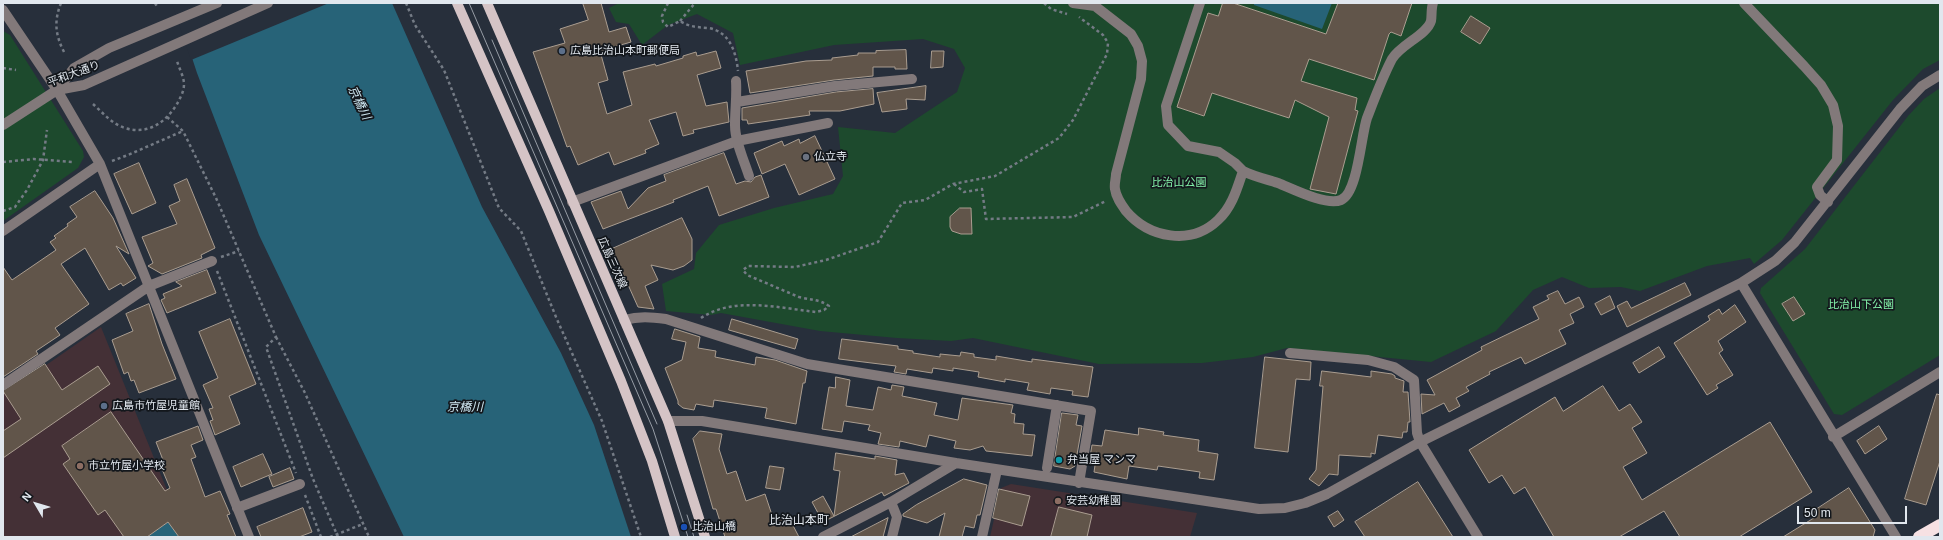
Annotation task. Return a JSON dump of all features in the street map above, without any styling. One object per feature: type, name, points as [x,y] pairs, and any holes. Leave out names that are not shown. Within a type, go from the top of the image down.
[{"type":"highway","points":[[1919,537],[1940,524]]},
{"type":"main road","points":[[457,3],[549,211],[621,382],[652,461],[675,537]]},
{"type":"main road","name":"広島三次線","points":[[487,3],[668,421],[705,537]]},
{"type":"street","points":[[57,90],[74,68],[109,48],[217,3]]},
{"type":"street","name":"平和大通り","points":[[3,125],[57,90],[84,85],[268,3]]},
{"type":"street","points":[[1073,3],[1095,6],[1131,34],[1138,46],[1142,61],[1141,79],[1116,174],[1115,188],[1117,196],[1131,217],[1147,229],[1160,234],[1172,236],[1192,235],[1206,230],[1219,220],[1232,202],[1243,171]]},
{"type":"street","points":[[1200,3],[1166,106],[1168,125],[1188,146],[1219,152],[1235,163],[1243,171],[1255,177],[1277,183],[1294,191],[1330,201],[1341,200],[1348,195],[1355,176],[1367,119],[1393,58],[1404,45],[1424,31],[1430,22],[1433,3]]},
{"type":"street","points":[[1744,3],[1821,85],[1833,105],[1838,126],[1837,160],[1817,187],[1820,195],[1828,202]]},
{"type":"street","points":[[4,14],[57,90],[100,164],[249,537]]},
{"type":"street","points":[[668,421],[702,422],[997,470],[1233,506],[1259,509],[1285,508],[1305,503],[1326,494],[1420,442],[1741,284],[1775,261],[1795,242],[1900,109],[1922,86],[1940,75]]},
{"type":"street","points":[[737,102],[835,86],[912,79]]},
{"type":"street","points":[[736,81],[737,102],[734,125],[737,141],[749,176]]},
{"type":"street","points":[[572,202],[737,141],[828,123]]},
{"type":"street","points":[[3,231],[100,164]]},
{"type":"street","points":[[3,385],[149,286],[212,261]]},
{"type":"street","points":[[1741,284],[1896,537]]},
{"type":"street","points":[[624,320],[646,316],[666,319],[807,364],[1091,411],[1080,482]]},
{"type":"street","points":[[1290,353],[1368,360],[1394,367],[1414,380],[1417,433],[1420,442],[1478,537]]},
{"type":"street","points":[[1833,436],[1940,372]]},
{"type":"street","points":[[1047,468],[1057,405]]},
{"type":"street","points":[[824,537],[891,502],[956,463]]},
{"type":"street","points":[[982,537],[997,470]]},
{"type":"street","points":[[237,508],[300,484]]},
{"type":"street","points":[[891,502],[897,517],[892,537]]},
{"type":"path","points":[[60,3],[56,15],[55,27],[58,39],[64,52]]},
{"type":"path","points":[[155,3],[158,8]]},
{"type":"path","points":[[406,3],[415,25],[444,70],[499,208],[521,231],[550,303],[602,420],[641,537]]},
{"type":"path","points":[[668,3],[662,16],[663,22],[668,27],[680,21],[695,3]]},
{"type":"path","points":[[1044,3],[1060,13],[1071,15]]},
{"type":"path","points":[[710,312],[723,308],[756,305],[816,312],[824,310],[828,306],[822,300],[806,299],[792,294],[747,275],[743,270],[748,266],[795,267],[826,260],[878,242],[902,203],[925,200],[953,184],[995,176],[1064,133],[1084,101],[1107,54],[1108,43],[1104,35],[1083,19],[1076,16]]},
{"type":"path","points":[[680,21],[692,27],[721,31],[726,36],[738,69],[736,81]]},
{"type":"path","points":[[94,104],[112,122],[125,128],[143,130],[158,125],[167,117],[182,97],[184,84],[176,61]]},
{"type":"path","points":[[3,68],[16,70]]},
{"type":"path","points":[[167,117],[183,131],[216,198],[276,337],[305,393],[369,537]]},
{"type":"path","points":[[3,211],[15,208],[27,190],[43,160],[47,130]]},
{"type":"path","points":[[100,164],[128,156],[183,131]]},
{"type":"path","points":[[3,162],[43,160],[72,162]]},
{"type":"path","points":[[953,184],[964,192],[982,189],[986,219],[1073,217],[1117,196]]},
{"type":"path","points":[[239,251],[212,261],[321,537]]},
{"type":"path","points":[[276,337],[266,347],[313,479],[338,535]]},
{"type":"path","points":[[330,537],[363,524]]},
{"type":"shaded area","name":"市立竹屋小学校","points":[[101,327],[186,537],[3,537],[3,395]]},
{"type":"shaded area","name":"安芸幼稚園","points":[[1011,484],[1197,513],[1190,537],[990,537],[1001,488]]},
{"type":"green space","name":"比治山公園","points":[[619,3],[1940,3],[1940,60],[1923,69],[1893,100],[1782,240],[1754,264],[1750,258],[1707,266],[1640,291],[1621,287],[1589,288],[1562,277],[1533,290],[1496,331],[1431,362],[1287,348],[1253,357],[1202,363],[1099,364],[973,338],[951,341],[897,338],[820,331],[721,313],[711,315],[666,311],[662,284],[694,269],[696,253],[719,225],[774,208],[833,194],[843,176],[838,127],[895,133],[957,92],[965,68],[954,49],[923,39],[834,45],[740,65],[733,33],[697,14],[668,25],[642,45],[629,24],[616,22],[609,8]]},
{"type":"green space","points":[[3,31],[10,35],[83,151],[84,157],[78,168],[3,221]]},
{"type":"green space","name":"比治山下公園","points":[[1940,88],[1940,355],[1842,415],[1834,414],[1760,293],[1761,288],[1805,249],[1908,116],[1924,99]]},
{"type":"water","name":"京橋川","points":[[174,3],[392,3],[482,207],[561,353],[594,425],[631,537],[404,537],[259,235],[197,73]]},
{"type":"water","points":[[1254,3],[1332,3],[1322,29],[1254,5]]},
{"type":"water","points":[[168,522],[179,537],[147,537]]},
{"type":"pier","points":[[172,3],[329,3],[191,60]]},
{"type":"building","points":[[583,3],[601,3],[609,32],[626,27],[631,42],[600,51],[608,80],[598,83],[607,114],[632,105],[623,72],[655,64],[656,66],[683,58],[683,56],[696,52],[697,56],[716,51],[721,68],[697,75],[706,106],[727,102],[729,122],[693,130],[694,133],[683,136],[676,112],[649,120],[659,144],[645,150],[646,153],[614,165],[609,152],[578,165],[570,146],[567,147],[533,52],[565,43],[560,29],[588,20]]},
{"type":"building","points":[[1223,3],[1233,3],[1326,34],[1338,3],[1412,3],[1401,36],[1391,32],[1389,34],[1374,80],[1309,59],[1301,81],[1357,98],[1355,110],[1358,111],[1336,194],[1310,189],[1329,117],[1295,100],[1289,118],[1212,93],[1204,116],[1177,107],[1208,13],[1218,16]]},
{"type":"building","points":[[1471,16],[1490,28],[1480,44],[1461,32]]},
{"type":"building","points":[[906,50],[907,69],[895,69],[895,67],[873,67],[873,76],[834,80],[750,93],[746,71],[806,61],[832,60],[832,58],[858,55],[858,53]]},
{"type":"building","points":[[932,51],[944,51],[943,67],[931,68]]},
{"type":"building","points":[[926,86],[925,100],[906,99],[907,109],[882,112],[877,93]]},
{"type":"building","points":[[873,89],[874,104],[840,111],[809,111],[810,115],[748,124],[747,120],[742,120],[742,108],[836,92]]},
{"type":"building","points":[[815,136],[835,179],[799,195],[785,164],[762,174],[754,153],[782,141],[784,146],[799,139],[800,143]]},
{"type":"building","points":[[724,153],[736,184],[745,181],[751,182],[755,177],[761,175],[769,197],[719,216],[708,186],[673,200],[674,202],[603,229],[591,202],[621,191],[628,209],[648,188],[666,181],[664,175]]},
{"type":"building","points":[[139,163],[156,203],[132,214],[114,174]]},
{"type":"building","points":[[187,179],[215,248],[201,255],[202,258],[162,274],[148,266],[153,263],[142,237],[177,224],[169,206],[180,201],[174,185]]},
{"type":"building","points":[[95,191],[113,218],[129,254],[116,246],[136,278],[123,286],[121,283],[109,290],[85,248],[61,264],[89,304],[55,328],[60,335],[36,351],[38,354],[3,377],[3,267],[12,280],[56,250],[50,242],[56,238],[54,236],[68,226],[67,224],[77,217],[70,207]]},
{"type":"building","points":[[960,208],[971,208],[972,234],[961,234],[952,231],[950,227],[950,217]]},
{"type":"building","points":[[682,218],[692,239],[692,260],[684,266],[673,270],[651,265],[658,280],[645,286],[654,309],[638,307],[612,249]]},
{"type":"building","points":[[207,270],[216,293],[167,313],[161,300],[165,298],[163,294],[182,286],[176,282]]},
{"type":"building","points":[[1685,283],[1691,295],[1627,327],[1617,306],[1627,301],[1631,308]]},
{"type":"building","points":[[1558,291],[1565,304],[1579,297],[1584,307],[1570,314],[1574,323],[1559,330],[1566,344],[1525,364],[1521,357],[1489,372],[1490,374],[1466,387],[1469,391],[1456,398],[1460,406],[1449,412],[1444,403],[1422,414],[1421,394],[1435,395],[1427,380],[1482,350],[1481,347],[1539,319],[1533,307],[1549,299],[1547,296]]},
{"type":"building","points":[[1610,296],[1615,308],[1601,315],[1595,304]]},
{"type":"building","points":[[1794,297],[1805,314],[1793,321],[1782,304]]},
{"type":"building","points":[[149,304],[162,344],[176,379],[139,393],[134,380],[131,381],[128,372],[124,374],[112,340],[133,331],[126,314]]},
{"type":"building","points":[[1735,305],[1746,322],[1718,341],[1723,350],[1719,353],[1733,375],[1716,385],[1718,388],[1707,395],[1674,343],[1710,320],[1708,316],[1719,309],[1722,314]]},
{"type":"building","points":[[230,319],[256,384],[229,396],[240,424],[215,435],[210,421],[213,420],[209,409],[213,408],[203,385],[218,378],[199,332]]},
{"type":"building","points":[[732,319],[798,339],[795,349],[729,330]]},
{"type":"building","points":[[675,329],[700,337],[698,348],[716,351],[715,357],[755,365],[756,357],[775,360],[807,371],[805,383],[803,383],[796,424],[765,418],[767,408],[714,400],[713,407],[696,404],[694,410],[683,408],[678,404],[665,368],[682,360],[686,342],[672,339]]},
{"type":"building","points":[[842,339],[898,346],[898,349],[913,351],[913,353],[940,357],[940,354],[960,356],[961,352],[974,354],[974,357],[996,360],[996,356],[1032,362],[1032,359],[1093,367],[1088,397],[1072,395],[1073,391],[1051,388],[1050,394],[1027,390],[1029,383],[1005,379],[1005,382],[978,377],[979,372],[953,368],[953,371],[933,368],[932,373],[907,369],[906,374],[894,372],[896,366],[839,359]]},
{"type":"building","points":[[1659,347],[1665,357],[1639,373],[1633,363]]},
{"type":"building","points":[[1265,357],[1311,362],[1310,380],[1296,379],[1288,452],[1255,448]]},
{"type":"building","points":[[45,364],[62,390],[98,366],[110,384],[3,458],[3,431],[21,419],[3,391]]},
{"type":"building","points":[[1322,371],[1371,377],[1371,371],[1392,374],[1395,378],[1404,381],[1403,392],[1408,392],[1410,422],[1408,422],[1407,432],[1403,432],[1402,438],[1378,435],[1375,454],[1371,453],[1371,457],[1339,455],[1338,475],[1329,474],[1319,486],[1309,479],[1316,470],[1323,386],[1320,386]]},
{"type":"building","points":[[836,377],[850,380],[846,406],[873,410],[878,387],[891,390],[892,385],[904,387],[902,396],[937,403],[934,415],[958,420],[962,398],[1013,405],[1011,413],[1015,414],[1014,423],[1024,424],[1023,434],[1035,435],[1032,456],[986,451],[983,446],[970,450],[954,448],[956,441],[929,435],[926,447],[900,441],[899,447],[878,444],[881,433],[868,430],[870,425],[844,421],[842,432],[822,429],[829,387],[835,388]]},
{"type":"building","points":[[1603,386],[1619,411],[1630,404],[1642,422],[1632,428],[1647,453],[1623,467],[1642,500],[1770,422],[1812,492],[1739,537],[1680,537],[1664,511],[1619,537],[1554,537],[1525,487],[1514,494],[1502,475],[1489,483],[1469,450],[1555,397],[1563,411]]},
{"type":"building","points":[[1937,394],[1940,395],[1940,461],[1926,505],[1905,499]]},
{"type":"building","points":[[111,412],[165,491],[170,488],[159,462],[163,460],[156,442],[198,426],[203,440],[191,445],[196,457],[191,459],[205,497],[220,491],[230,514],[227,515],[236,537],[179,537],[168,522],[147,537],[124,537],[105,510],[98,515],[63,464],[70,459],[62,446]]},
{"type":"building","points":[[1062,413],[1078,415],[1076,425],[1082,426],[1075,466],[1070,469],[1054,466]]},
{"type":"building","points":[[1879,426],[1887,439],[1865,454],[1857,441]]},
{"type":"building","points":[[1139,428],[1164,432],[1163,435],[1199,440],[1198,451],[1218,454],[1214,480],[1199,478],[1200,472],[1158,466],[1157,470],[1129,466],[1127,479],[1094,472],[1097,452],[1090,457],[1092,445],[1102,446],[1105,430],[1138,435]]},
{"type":"building","points":[[700,431],[722,434],[719,449],[727,474],[736,471],[746,501],[765,494],[774,521],[787,514],[799,537],[725,537],[716,509],[713,509],[693,439]]},
{"type":"building","points":[[836,453],[875,459],[875,456],[897,460],[895,475],[904,473],[909,483],[884,496],[882,492],[823,522],[812,502],[823,496],[834,516],[840,471],[834,470]]},
{"type":"building","points":[[263,454],[272,474],[241,487],[233,467]]},
{"type":"building","points":[[770,466],[784,468],[780,490],[766,488]]},
{"type":"building","points":[[290,468],[294,479],[273,487],[269,477]]},
{"type":"building","points":[[964,479],[987,485],[980,515],[977,515],[974,528],[965,526],[962,537],[939,537],[945,513],[927,523],[903,516],[903,514],[916,505]]},
{"type":"building","points":[[1418,482],[1453,537],[1365,537],[1355,522]]},
{"type":"building","points":[[1849,488],[1875,530],[1873,537],[1783,537],[1817,516],[1814,511]]},
{"type":"building","points":[[999,489],[1030,496],[1022,526],[993,518]]},
{"type":"building","points":[[1059,507],[1092,515],[1087,537],[1051,537]]},
{"type":"building","points":[[303,508],[312,532],[299,537],[261,537],[257,527]]},
{"type":"building","points":[[1338,511],[1344,520],[1334,527],[1328,517]]},
{"type":"building","points":[[888,518],[883,537],[851,537]]},
{"type":"tram line","points":[[469,3],[653,429],[688,537]]},
{"type":"tram line","points":[[492,40],[657,424]]},
{"type":"tram line","points":[[687,515],[694,537]]},
{"type":"place","name":"広島比治山本町郵便局","points":[[562,51]]},
{"type":"place","name":"仏立寺","points":[[806,157]]},
{"type":"place","name":"広島市竹屋児童館","points":[[104,406]]},
{"type":"place","name":"弁当屋 マンマ","points":[[1059,460]]},
{"type":"place","name":"市立竹屋小学校","points":[[80,466]]},
{"type":"place","name":"安芸幼稚園","points":[[1058,501]]},
{"type":"place","name":"比治山橋","points":[[684,527]]},
{"type":"district","name":"比治山本町","points":[[799,521]]}]
